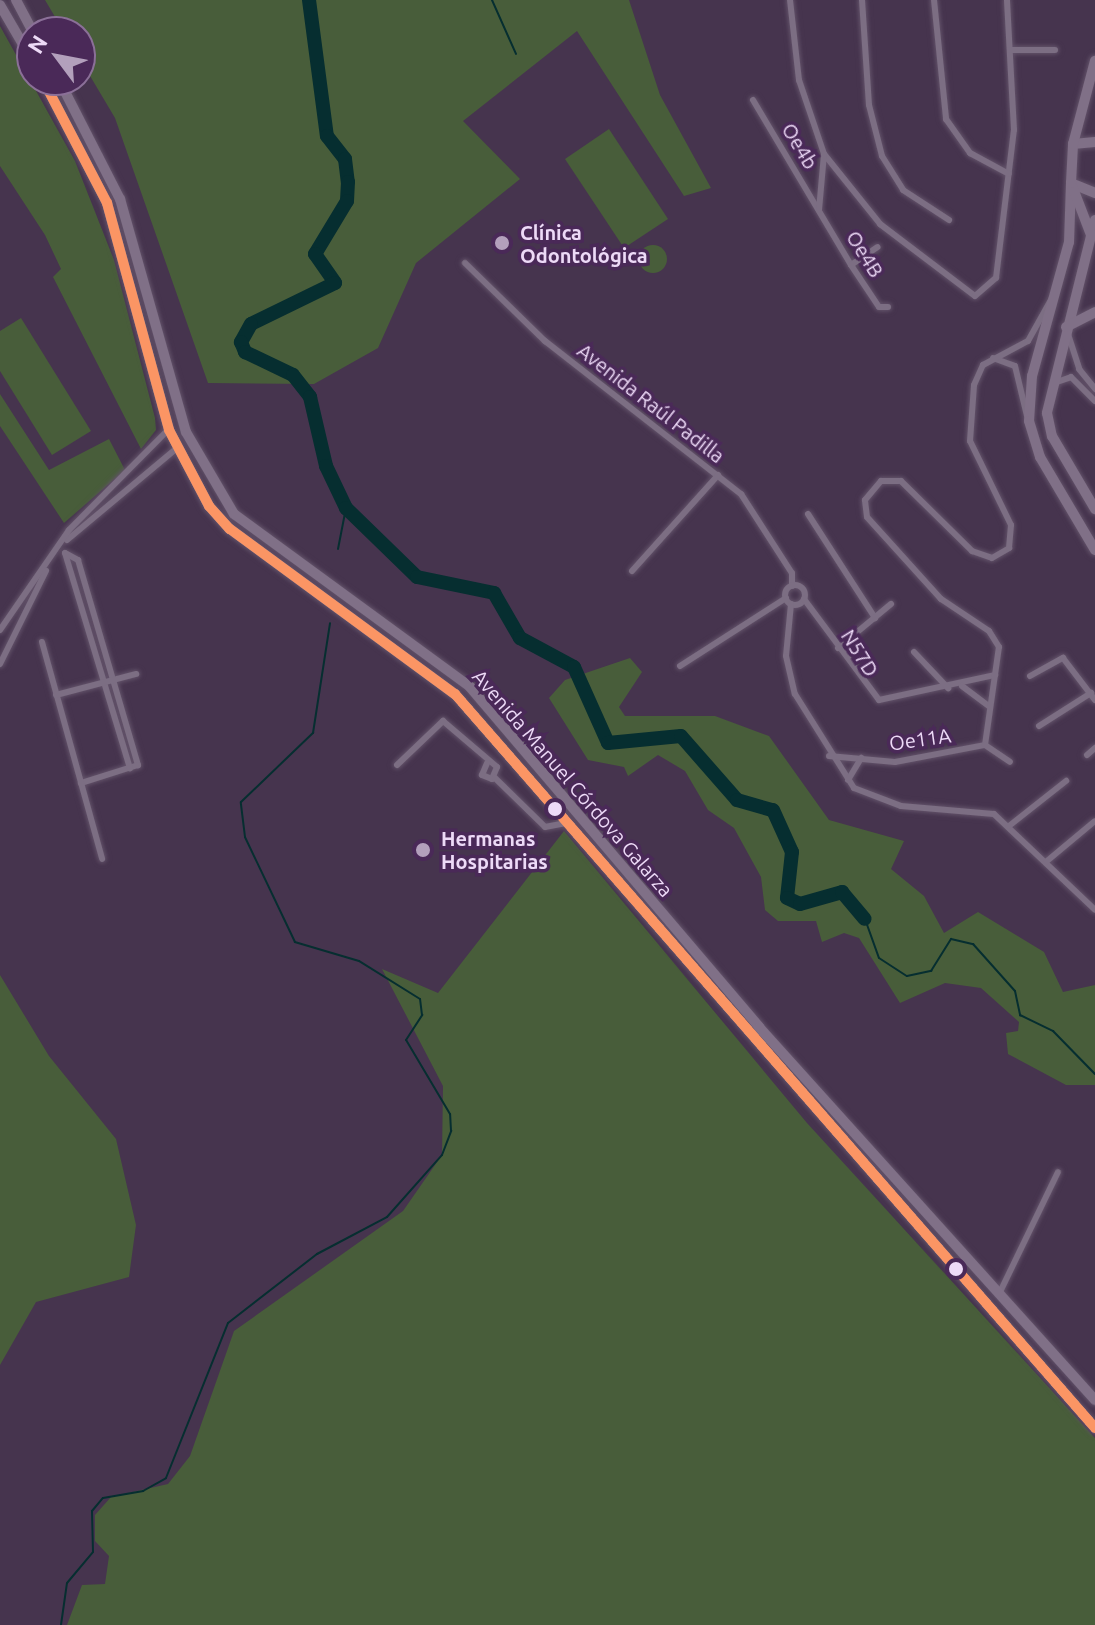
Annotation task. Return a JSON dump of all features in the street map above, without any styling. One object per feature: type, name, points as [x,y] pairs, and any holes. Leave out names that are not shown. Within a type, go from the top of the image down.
[{"type":"main road","points":[[0,5],[16,35]]},
{"type":"main road","points":[[1095,61],[1073,144],[1071,183],[1056,292],[1032,376],[1029,421],[1040,457],[1095,550]]},
{"type":"main road","name":"Avenida Manuel Córdova Galarza","points":[[51,96],[107,203],[176,449],[220,518],[294,568],[348,596],[470,687],[794,1065],[1095,1400]]},
{"type":"main road","name":"Avenida Manuel Córdova Galarza","points":[[67,96],[120,199],[171,395],[201,466],[234,514],[341,607],[433,671],[1095,1428]]},
{"type":"main road","points":[[1073,144],[1095,142]]},
{"type":"main road","points":[[1071,183],[1095,193]]},
{"type":"main road","points":[[1071,183],[1093,239]]},
{"type":"main road","points":[[1095,220],[1093,239],[1051,385],[1052,436],[1095,509]]},
{"type":"main road","points":[[1065,329],[1095,312]]},
{"type":"main road","points":[[565,823],[581,814]]},
{"type":"main road","points":[[784,1074],[794,1065]]},
{"type":"main road","points":[[848,1149],[860,1138]]},
{"type":"street","points":[[790,0],[799,80],[824,154],[880,224],[971,296],[989,292],[996,278],[1009,174],[1010,50],[1007,0]]},
{"type":"street","points":[[862,0],[869,105],[882,156],[903,190],[949,220]]},
{"type":"street","points":[[934,0],[946,119],[970,153],[1009,174]]},
{"type":"street","points":[[1010,50],[1055,50]]},
{"type":"street","name":"Oe4b","points":[[753,100],[819,210]]},
{"type":"street","points":[[819,210],[824,154]]},
{"type":"street","name":"Oe4B","points":[[819,210],[879,307],[888,307]]},
{"type":"street","points":[[851,265],[878,247]]},
{"type":"street","name":"Avenida Raúl Padilla","points":[[465,263],[545,341],[741,494],[792,573],[792,586]]},
{"type":"street","points":[[1010,762],[985,745],[999,647],[989,631],[941,599],[864,509],[875,484],[901,481],[972,551],[992,558],[1009,548],[1011,525],[970,441],[974,385],[993,358],[1028,341],[1056,292]]},
{"type":"street","points":[[1065,329],[1095,389]]},
{"type":"street","points":[[993,358],[1015,366],[1029,421]]},
{"type":"street","points":[[1051,385],[1071,377],[1094,398]]},
{"type":"street","points":[[0,630],[64,546],[169,430]]},
{"type":"street","points":[[64,546],[176,449]]},
{"type":"street","points":[[632,571],[718,475]]},
{"type":"street","points":[[808,514],[875,618]]},
{"type":"street","points":[[64,546],[78,560],[138,765],[81,783]]},
{"type":"street","points":[[64,546],[130,768]]},
{"type":"street","points":[[0,664],[46,569]]},
{"type":"street","points":[[792,586],[788,601],[790,673],[829,756],[848,780],[867,797],[994,814],[1047,861],[1095,910]]},
{"type":"street","name":"N57D","points":[[792,586],[803,589],[804,599],[879,700],[962,686],[995,675]]},
{"type":"street","points":[[680,666],[788,601],[804,599]]},
{"type":"street","points":[[838,648],[891,604]]},
{"type":"street","points":[[42,642],[102,859]]},
{"type":"street","points":[[914,652],[948,688]]},
{"type":"street","points":[[1030,676],[1063,658],[1093,697],[1039,726]]},
{"type":"street","points":[[56,695],[136,674]]},
{"type":"street","points":[[962,686],[989,706]]},
{"type":"street","points":[[397,765],[443,721],[487,763],[497,767],[495,778]]},
{"type":"street","name":"Oe11A","points":[[829,756],[895,762],[985,745]]},
{"type":"street","points":[[1087,755],[1095,748]]},
{"type":"street","points":[[848,780],[861,758]]},
{"type":"street","points":[[487,763],[482,775],[495,778],[545,827],[565,823]]},
{"type":"street","points":[[1009,826],[1066,781]]},
{"type":"street","points":[[1047,861],[1095,821]]},
{"type":"street","points":[[1000,1292],[1058,1172]]},
{"type":"green space","points":[[45,0],[629,0],[660,95],[711,188],[684,196],[577,31],[463,121],[520,179],[416,263],[378,348],[314,384],[208,383],[115,118],[96,86],[96,16],[54,16]]},
{"type":"green space","points":[[0,26],[16,55],[16,96],[39,96],[75,161],[114,260],[155,418],[156,430],[141,449],[53,277],[61,269],[45,235],[0,166]]},
{"type":"green space","points":[[609,129],[668,219],[624,248],[565,159]]},
{"type":"green space","points":[[653,245],[663,249],[667,259],[663,269],[653,273],[643,269],[639,259],[643,249]]},
{"type":"green space","points":[[21,318],[91,431],[52,455],[0,371],[0,331]]},
{"type":"green space","points":[[0,394],[49,470],[109,439],[125,470],[64,523],[0,426]]},
{"type":"green space","points":[[630,658],[642,672],[619,707],[625,716],[715,716],[769,736],[829,820],[904,841],[891,869],[924,896],[944,933],[978,912],[1044,952],[1063,992],[1095,985],[1095,1085],[1066,1085],[1008,1054],[1006,1033],[1018,1031],[1019,1022],[981,988],[945,983],[900,1003],[859,938],[844,933],[822,942],[816,921],[778,921],[765,910],[761,877],[734,828],[708,810],[685,771],[658,755],[628,776],[624,767],[588,760],[549,698],[565,680]]},
{"type":"green space","points":[[564,831],[807,1123],[1095,1438],[1095,1625],[67,1625],[82,1585],[105,1584],[109,1556],[95,1541],[95,1515],[111,1497],[168,1484],[190,1456],[234,1331],[403,1211],[442,1155],[443,1086],[382,969],[438,993]]},
{"type":"green space","points":[[0,975],[49,1056],[116,1139],[136,1225],[129,1277],[36,1302],[0,1365]]},
{"type":"waterway","points":[[309,0],[327,136],[345,159],[348,182],[347,201],[315,254],[335,283],[251,324],[241,342],[245,352],[293,375],[310,397],[326,466],[346,508],[417,577],[494,593],[520,638],[574,667],[608,743],[681,736],[737,800],[773,810],[792,852],[787,898],[800,904],[842,892],[865,919]]},
{"type":"waterway","points":[[492,0],[516,54]]},
{"type":"waterway","points":[[338,549],[346,508]]},
{"type":"waterway","points":[[61,1625],[67,1583],[93,1552],[92,1511],[103,1498],[143,1491],[166,1478],[228,1323],[317,1254],[387,1217],[442,1155],[451,1131],[450,1114],[406,1040],[422,1015],[420,999],[359,961],[295,942],[245,837],[241,802],[313,733],[330,623]]},
{"type":"waterway","points":[[865,919],[879,958],[907,976],[931,971],[951,939],[973,944],[1015,991],[1020,1015],[1053,1031],[1095,1074]]},
{"type":"transit line","points":[[51,96],[107,203],[169,430],[209,506],[230,529],[455,694],[1095,1428]]},
{"type":"place","name":"Clínica Odontológica","points":[[502,243]]},
{"type":"place","name":"Hermanas Hospitarias","points":[[423,850]]}]
